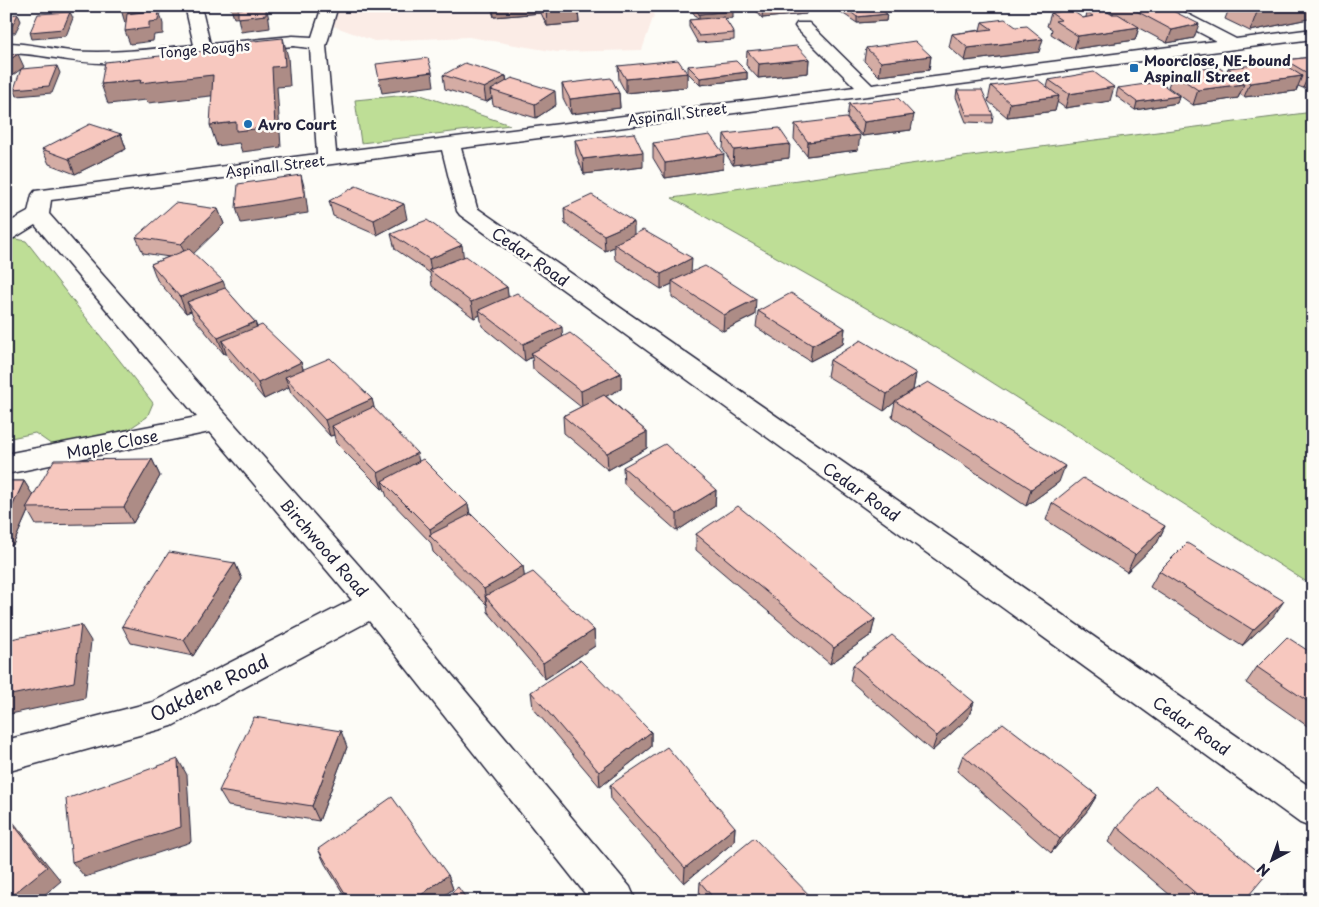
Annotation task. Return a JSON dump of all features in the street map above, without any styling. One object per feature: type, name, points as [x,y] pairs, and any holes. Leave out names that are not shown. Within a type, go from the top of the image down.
[{"type":"street","points":[[193,6],[202,49]]},
{"type":"street","points":[[327,159],[318,46],[330,6]]},
{"type":"street","points":[[1160,6],[1233,44]]},
{"type":"street","points":[[1297,21],[1313,32]]},
{"type":"street","points":[[803,26],[868,90]]},
{"type":"street","name":"Aspinall Street","points":[[40,205],[327,159],[1233,44],[1313,32]]},
{"type":"street","name":"Tonge Roughs","points":[[6,48],[25,48],[69,56],[112,58],[293,41],[311,42],[318,46]]},
{"type":"street","name":"Cedar Road","points":[[450,143],[467,211],[1313,811]]},
{"type":"street","points":[[6,233],[40,205]]},
{"type":"street","name":"Birchwood Road","points":[[40,205],[218,422],[374,604],[616,901]]},
{"type":"street","name":"Maple Close","points":[[6,464],[218,422]]},
{"type":"street","name":"Oakdene Road","points":[[6,756],[160,715],[374,604]]},
{"type":"shaded area","points":[[324,6],[657,6],[642,50],[557,52],[469,37],[374,41],[328,24]]},
{"type":"green space","points":[[418,94],[510,125],[361,143],[355,100]]},
{"type":"green space","points":[[1313,112],[1313,586],[949,355],[672,198],[924,162]]},
{"type":"green space","points":[[12,238],[26,241],[153,403],[147,417],[129,429],[55,447],[35,433],[6,439],[6,240]]},
{"type":"building","points":[[121,6],[152,6],[120,10]]},
{"type":"building","points":[[266,6],[266,15],[238,18],[238,9]]},
{"type":"building","points":[[693,6],[729,6],[733,11],[699,14]]},
{"type":"building","points":[[843,6],[877,6],[887,14],[857,17]]},
{"type":"building","points":[[1127,6],[1163,6],[1199,24],[1172,30]]},
{"type":"building","points":[[1244,6],[1287,6],[1257,12]]},
{"type":"building","points":[[159,10],[158,21],[149,22],[149,28],[125,31],[127,14]]},
{"type":"building","points":[[1071,10],[1083,18],[1093,16],[1087,13],[1104,10],[1111,14],[1118,14],[1139,27],[1078,36],[1055,21],[1061,20],[1051,13]]},
{"type":"building","points":[[70,12],[63,29],[30,32],[38,14]]},
{"type":"building","points":[[18,14],[12,26],[6,26],[6,15]]},
{"type":"building","points":[[724,17],[734,33],[699,36],[689,20]]},
{"type":"building","points":[[1005,19],[1016,27],[1027,26],[1043,39],[968,48],[952,34],[992,29],[982,22]]},
{"type":"building","points":[[283,38],[285,66],[272,67],[275,127],[236,131],[236,122],[210,125],[213,75],[140,83],[141,80],[101,84],[105,62],[243,47],[244,42]]},
{"type":"building","points":[[915,41],[931,56],[881,62],[866,48]]},
{"type":"building","points":[[797,46],[809,59],[759,64],[747,51]]},
{"type":"building","points":[[6,53],[18,54],[6,62]]},
{"type":"building","points":[[1313,57],[1313,74],[1309,74],[1285,60]]},
{"type":"building","points":[[428,58],[432,72],[379,79],[376,64]]},
{"type":"building","points":[[678,60],[687,73],[626,79],[618,66]]},
{"type":"building","points":[[736,61],[747,72],[700,78],[688,66]]},
{"type":"building","points":[[1280,62],[1302,76],[1250,83],[1228,68]]},
{"type":"building","points":[[465,63],[506,76],[484,88],[443,75]]},
{"type":"building","points":[[57,66],[49,86],[14,89],[21,69]]},
{"type":"building","points":[[1218,67],[1244,84],[1198,90],[1173,73]]},
{"type":"building","points":[[1094,72],[1114,87],[1069,94],[1049,80]]},
{"type":"building","points":[[512,78],[555,91],[535,104],[491,90]]},
{"type":"building","points":[[611,78],[619,93],[570,99],[562,84]]},
{"type":"building","points":[[1038,80],[1059,96],[1010,103],[991,86]]},
{"type":"building","points":[[1159,82],[1179,96],[1137,102],[1118,88]]},
{"type":"building","points":[[957,90],[982,90],[993,115],[967,115]]},
{"type":"building","points":[[898,98],[914,115],[864,122],[849,104]]},
{"type":"building","points":[[846,118],[860,135],[808,142],[795,124]]},
{"type":"building","points":[[90,124],[121,134],[69,159],[42,149]]},
{"type":"building","points":[[779,128],[790,144],[734,150],[724,134]]},
{"type":"building","points":[[634,133],[643,152],[583,159],[575,140]]},
{"type":"building","points":[[710,135],[724,154],[665,163],[653,143]]},
{"type":"building","points":[[301,175],[304,197],[236,208],[238,184]]},
{"type":"building","points":[[356,186],[404,204],[374,220],[329,201]]},
{"type":"building","points":[[592,195],[634,222],[604,235],[564,208]]},
{"type":"building","points":[[175,203],[218,209],[181,244],[136,237]]},
{"type":"building","points":[[427,220],[462,245],[429,259],[391,234]]},
{"type":"building","points":[[643,230],[692,258],[661,274],[614,244]]},
{"type":"building","points":[[189,249],[223,281],[180,297],[151,264]]},
{"type":"building","points":[[466,256],[507,287],[471,302],[429,270]]},
{"type":"building","points":[[705,266],[756,299],[724,315],[672,281]]},
{"type":"building","points":[[225,288],[255,322],[218,338],[187,302]]},
{"type":"building","points":[[517,293],[562,327],[523,344],[479,310]]},
{"type":"building","points":[[791,293],[845,328],[812,345],[758,311]]},
{"type":"building","points":[[262,325],[301,362],[258,383],[222,341]]},
{"type":"building","points":[[570,333],[621,373],[581,391],[531,353]]},
{"type":"building","points":[[861,340],[916,373],[887,394],[830,360]]},
{"type":"building","points":[[330,358],[372,399],[325,420],[285,377]]},
{"type":"building","points":[[928,382],[1065,466],[1031,489],[895,401]]},
{"type":"building","points":[[604,395],[647,432],[607,453],[563,416]]},
{"type":"building","points":[[373,407],[417,453],[378,473],[332,426]]},
{"type":"building","points":[[665,444],[716,490],[677,514],[623,467]]},
{"type":"building","points":[[152,459],[124,507],[26,508],[54,460]]},
{"type":"building","points":[[423,459],[468,504],[430,529],[382,481]]},
{"type":"building","points":[[1083,478],[1165,526],[1135,555],[1052,503]]},
{"type":"building","points":[[6,481],[24,481],[6,520]]},
{"type":"building","points":[[738,506],[875,619],[834,648],[696,534]]},
{"type":"building","points":[[471,514],[523,566],[484,589],[429,535]]},
{"type":"building","points":[[1187,543],[1284,601],[1253,630],[1159,571]]},
{"type":"building","points":[[169,552],[235,563],[184,640],[122,626]]},
{"type":"building","points":[[533,572],[594,630],[543,663],[485,596]]},
{"type":"building","points":[[81,625],[74,682],[6,696],[6,640]]},
{"type":"building","points":[[892,635],[974,702],[937,736],[853,665]]},
{"type":"building","points":[[1287,637],[1313,654],[1313,705],[1257,667]]},
{"type":"building","points":[[580,660],[651,732],[599,772],[531,692]]},
{"type":"building","points":[[254,717],[341,731],[312,806],[219,791]]},
{"type":"building","points":[[1003,723],[1097,795],[1060,839],[963,755]]},
{"type":"building","points":[[667,747],[735,827],[685,868],[610,785]]},
{"type":"building","points":[[178,759],[181,827],[72,862],[66,799]]},
{"type":"building","points":[[1155,786],[1265,876],[1244,901],[1205,901],[1117,827]]},
{"type":"building","points":[[392,797],[448,875],[413,901],[350,901],[318,849]]},
{"type":"building","points":[[6,815],[47,867],[6,900]]},
{"type":"building","points":[[754,838],[815,901],[716,901],[700,882]]},
{"type":"building","points":[[458,887],[468,901],[441,901]]},
{"type":"building","points":[[1288,894],[1297,901],[1284,901]]},
{"type":"place","name":"Moorclose, NE-bound Aspinall Street","points":[[1134,68]]},
{"type":"place","name":"Avro Court","points":[[248,124]]}]
